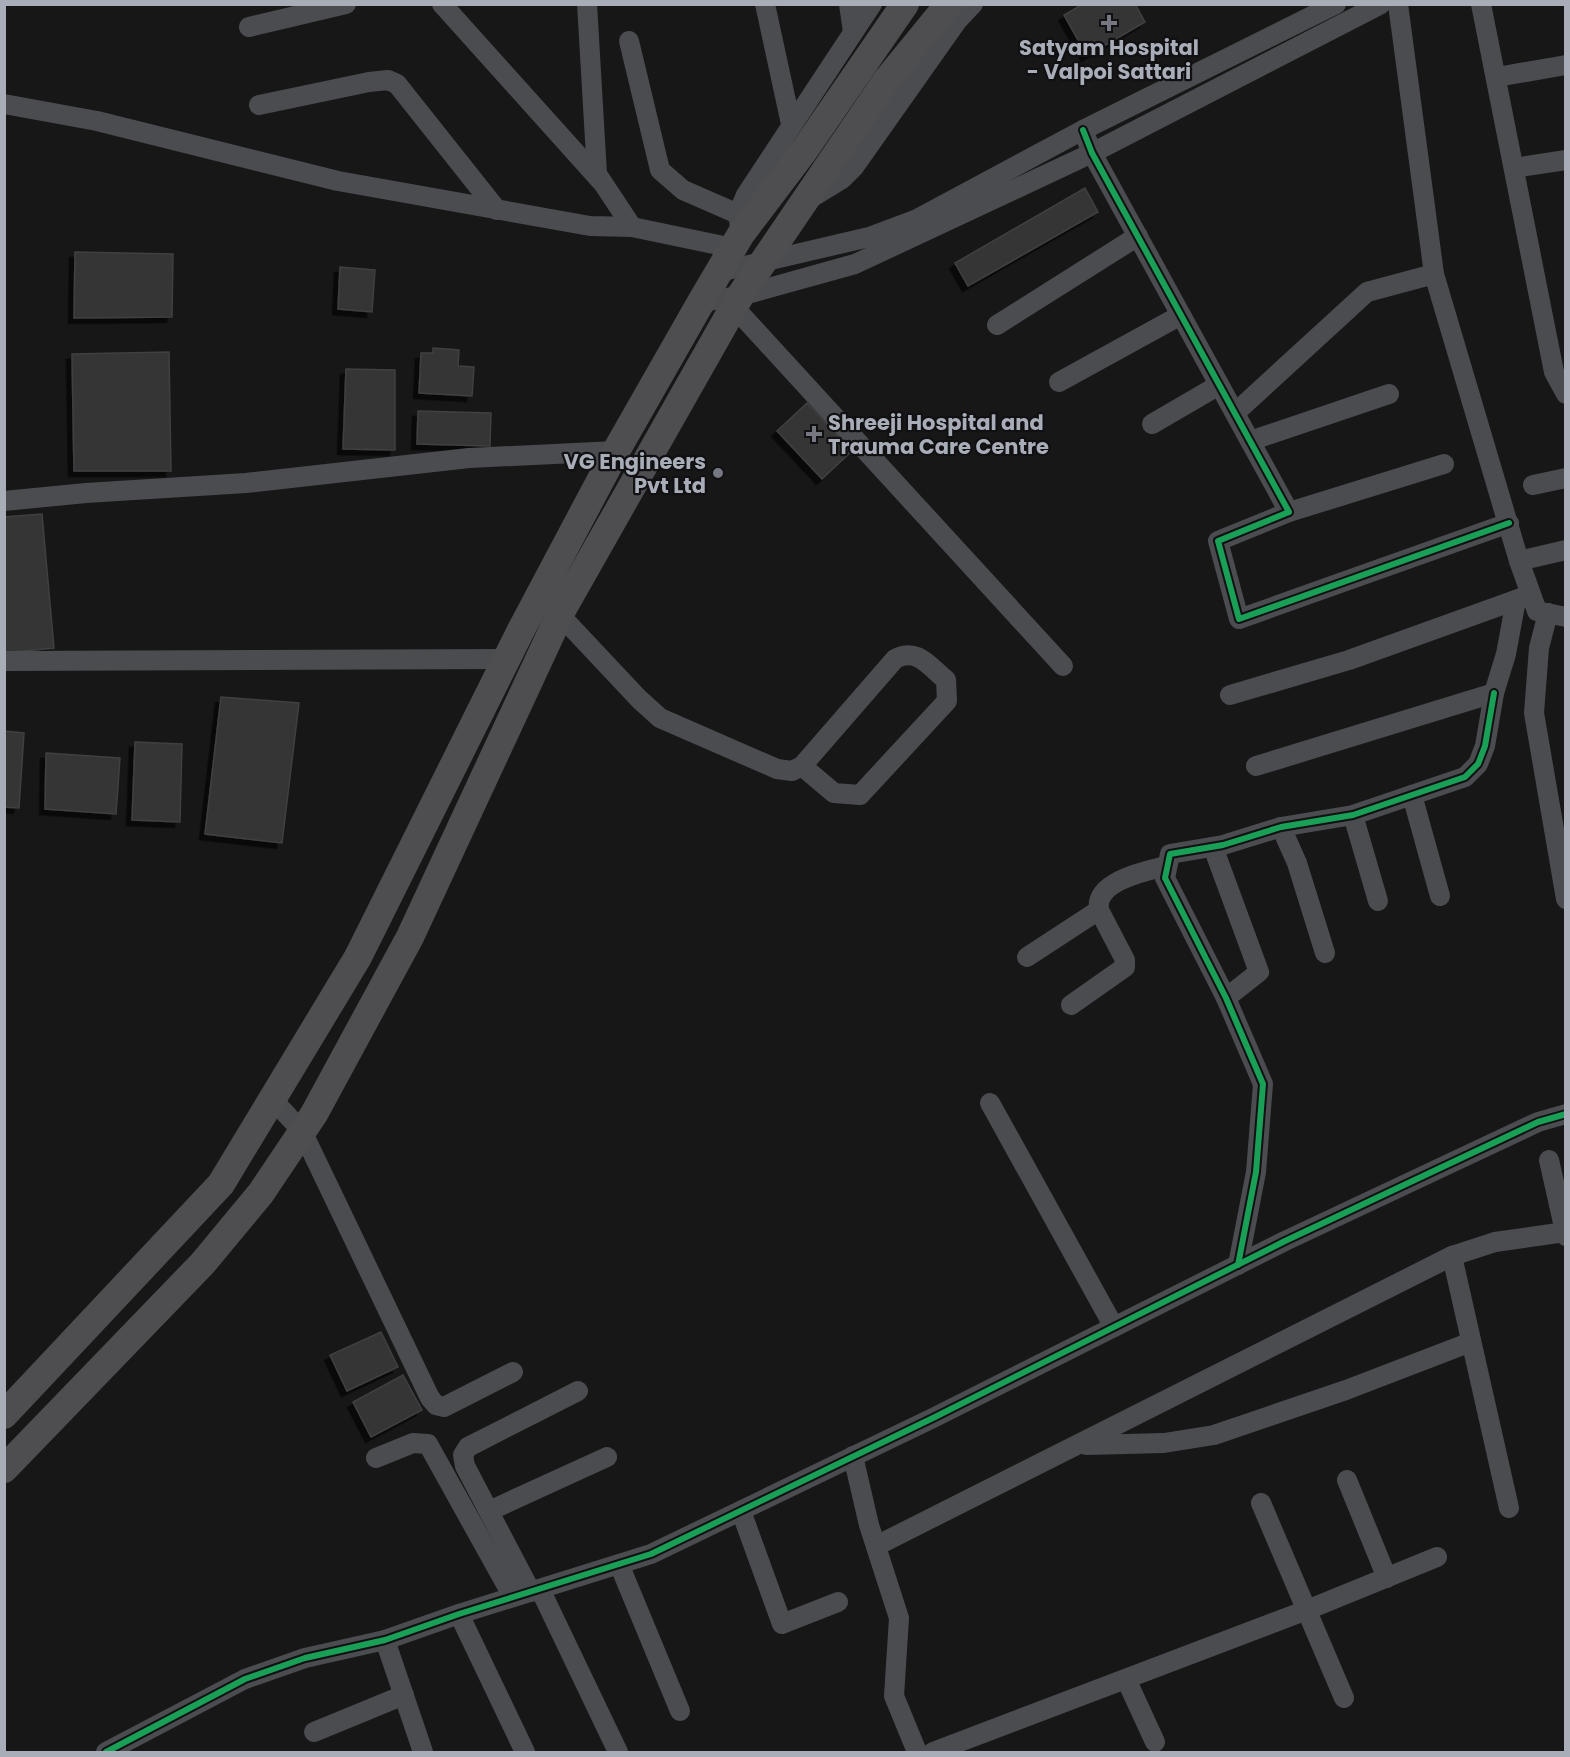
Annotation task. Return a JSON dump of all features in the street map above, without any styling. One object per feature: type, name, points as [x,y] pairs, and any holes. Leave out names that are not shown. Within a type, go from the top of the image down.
[{"type":"highway","points":[[4,1415],[221,1184],[358,957],[506,658],[616,451],[719,272],[737,232],[803,152],[904,4]]},
{"type":"highway","points":[[4,1469],[202,1263],[261,1193],[314,1114],[410,937],[560,615],[737,301],[886,81],[949,4]]},
{"type":"street","points":[[249,27],[346,4]]},
{"type":"street","points":[[442,4],[606,189]]},
{"type":"street","points":[[587,4],[597,174],[632,227]]},
{"type":"street","points":[[765,4],[791,124]]},
{"type":"street","points":[[849,4],[853,32]]},
{"type":"street","points":[[737,232],[746,195],[872,4]]},
{"type":"street","points":[[804,202],[842,179],[854,167],[957,21],[973,4]]},
{"type":"street","points":[[719,272],[869,237],[917,219],[1083,130],[1336,4]]},
{"type":"street","points":[[701,302],[737,301],[855,264],[1092,153],[1381,4]]},
{"type":"street","points":[[1238,1264],[1256,1172],[1263,1084],[1226,998],[1165,878],[1170,854],[1213,847],[1281,827],[1353,815],[1465,777],[1478,764],[1485,746],[1494,693],[1524,597],[1519,561],[1509,523],[1434,274],[1398,4]]},
{"type":"street","points":[[1481,4],[1514,168],[1557,340],[1554,372],[1566,394]]},
{"type":"street","points":[[629,41],[660,170],[737,232]]},
{"type":"street","points":[[1497,76],[1566,64]]},
{"type":"street","points":[[260,105],[388,80],[397,84],[497,210]]},
{"type":"street","points":[[4,104],[97,121],[338,181],[497,210],[590,226],[737,232]]},
{"type":"street","points":[[1083,130],[1092,153],[1289,512]]},
{"type":"street","points":[[1514,168],[1566,160]]},
{"type":"street","points":[[590,226],[606,189]]},
{"type":"street","points":[[997,325],[1138,236]]},
{"type":"street","points":[[1234,413],[1366,292],[1434,274]]},
{"type":"street","points":[[737,301],[1063,666]]},
{"type":"street","points":[[1059,382],[1181,315]]},
{"type":"street","points":[[1152,424],[1220,385]]},
{"type":"street","points":[[1250,441],[1389,394]]},
{"type":"street","points":[[4,501],[86,493],[246,483],[469,458],[616,451]]},
{"type":"street","points":[[1444,464],[1289,512],[1218,541],[1239,619],[1509,523]]},
{"type":"street","points":[[1533,485],[1566,478]]},
{"type":"street","points":[[1519,561],[1566,550]]},
{"type":"street","points":[[1524,597],[1537,611],[1557,615],[1539,648],[1534,713],[1566,899]]},
{"type":"street","points":[[1230,695],[1349,660],[1524,597]]},
{"type":"street","points":[[560,615],[639,699],[660,718],[777,769],[792,771],[802,766],[895,659],[904,654],[915,655],[946,680],[947,701],[860,795],[834,793],[802,766]]},
{"type":"street","points":[[4,661],[506,658]]},
{"type":"street","points":[[1256,766],[1494,693]]},
{"type":"street","points":[[1412,795],[1440,896]]},
{"type":"street","points":[[1353,815],[1378,901]]},
{"type":"street","points":[[1281,827],[1297,863],[1325,953]]},
{"type":"street","points":[[1213,847],[1259,972],[1226,998]]},
{"type":"street","points":[[1071,1005],[1125,967],[1125,960],[1099,910],[1100,896],[1118,881],[1136,873],[1166,866]]},
{"type":"street","points":[[1026,957],[1099,910]]},
{"type":"street","points":[[272,1099],[302,1131],[415,1367],[436,1405],[444,1407],[513,1372]]},
{"type":"street","points":[[990,1103],[1114,1327]]},
{"type":"street","points":[[106,1752],[244,1679],[305,1658],[386,1640],[459,1614],[651,1554],[854,1456],[1238,1264],[1538,1122],[1566,1114]]},
{"type":"street","points":[[876,1546],[1452,1256],[1495,1242],[1565,1234],[1550,1160]]},
{"type":"street","points":[[1452,1256],[1509,1508]]},
{"type":"street","points":[[1080,1445],[1164,1443],[1214,1435],[1346,1390],[1472,1342]]},
{"type":"street","points":[[578,1391],[468,1447],[463,1455],[465,1466],[528,1593],[618,1752]]},
{"type":"street","points":[[376,1458],[413,1443],[428,1444],[528,1593]]},
{"type":"street","points":[[854,1456],[876,1546],[899,1618],[894,1696],[917,1752]]},
{"type":"street","points":[[489,1511],[607,1458]]},
{"type":"street","points":[[1347,1480],[1387,1578]]},
{"type":"street","points":[[1261,1503],[1344,1698]]},
{"type":"street","points":[[741,1511],[782,1623],[838,1602]]},
{"type":"street","points":[[933,1752],[1307,1610],[1437,1557]]},
{"type":"street","points":[[619,1564],[680,1711]]},
{"type":"street","points":[[459,1614],[525,1752]]},
{"type":"street","points":[[386,1640],[423,1752]]},
{"type":"street","points":[[1126,1679],[1155,1742]]},
{"type":"street","points":[[314,1732],[404,1695]]},
{"type":"building","points":[[1083,4],[1135,4],[1145,22],[1087,56],[1064,15]]},
{"type":"building","points":[[1085,188],[1098,212],[968,286],[955,263]]},
{"type":"building","points":[[75,252],[173,254],[172,317],[74,318]]},
{"type":"building","points":[[340,267],[375,270],[372,312],[338,309]]},
{"type":"building","points":[[433,348],[459,350],[458,366],[474,367],[472,396],[419,393],[421,353],[433,353]]},
{"type":"building","points":[[169,352],[171,471],[74,471],[72,354]]},
{"type":"building","points":[[346,369],[395,370],[395,450],[343,449]]},
{"type":"building","points":[[807,403],[852,451],[822,479],[777,431]]},
{"type":"building","points":[[418,411],[491,413],[490,446],[417,444]]},
{"type":"building","points":[[42,514],[54,648],[4,653],[4,517]]},
{"type":"building","points":[[221,697],[299,703],[282,843],[205,834]]},
{"type":"building","points":[[4,731],[24,733],[19,808],[4,807]]},
{"type":"building","points":[[135,742],[182,744],[180,822],[132,820]]},
{"type":"building","points":[[46,753],[120,758],[116,814],[45,809]]},
{"type":"building","points":[[381,1332],[398,1367],[347,1391],[330,1355]]},
{"type":"building","points":[[403,1375],[422,1410],[371,1437],[353,1402]]},
{"type":"cycle path","points":[[1083,130],[1092,153],[1289,512],[1218,541],[1239,619],[1509,523]]},
{"type":"cycle path","points":[[1238,1265],[1256,1172],[1263,1084],[1226,998],[1165,878],[1170,854],[1223,845],[1281,827],[1353,815],[1465,777],[1478,764],[1485,746],[1494,693]]},
{"type":"cycle path","points":[[106,1752],[245,1679],[305,1658],[385,1640],[459,1614],[651,1554],[933,1418],[1285,1241],[1538,1122],[1566,1114]]},
{"type":"place","name":"Satyam Hospital - Valpoi Sattari","points":[[1109,23]]},
{"type":"place","name":"Shreeji Hospital and Trauma Care Centre","points":[[814,434]]},
{"type":"place","name":"VG Engineers Pvt Ltd","points":[[718,473]]}]
